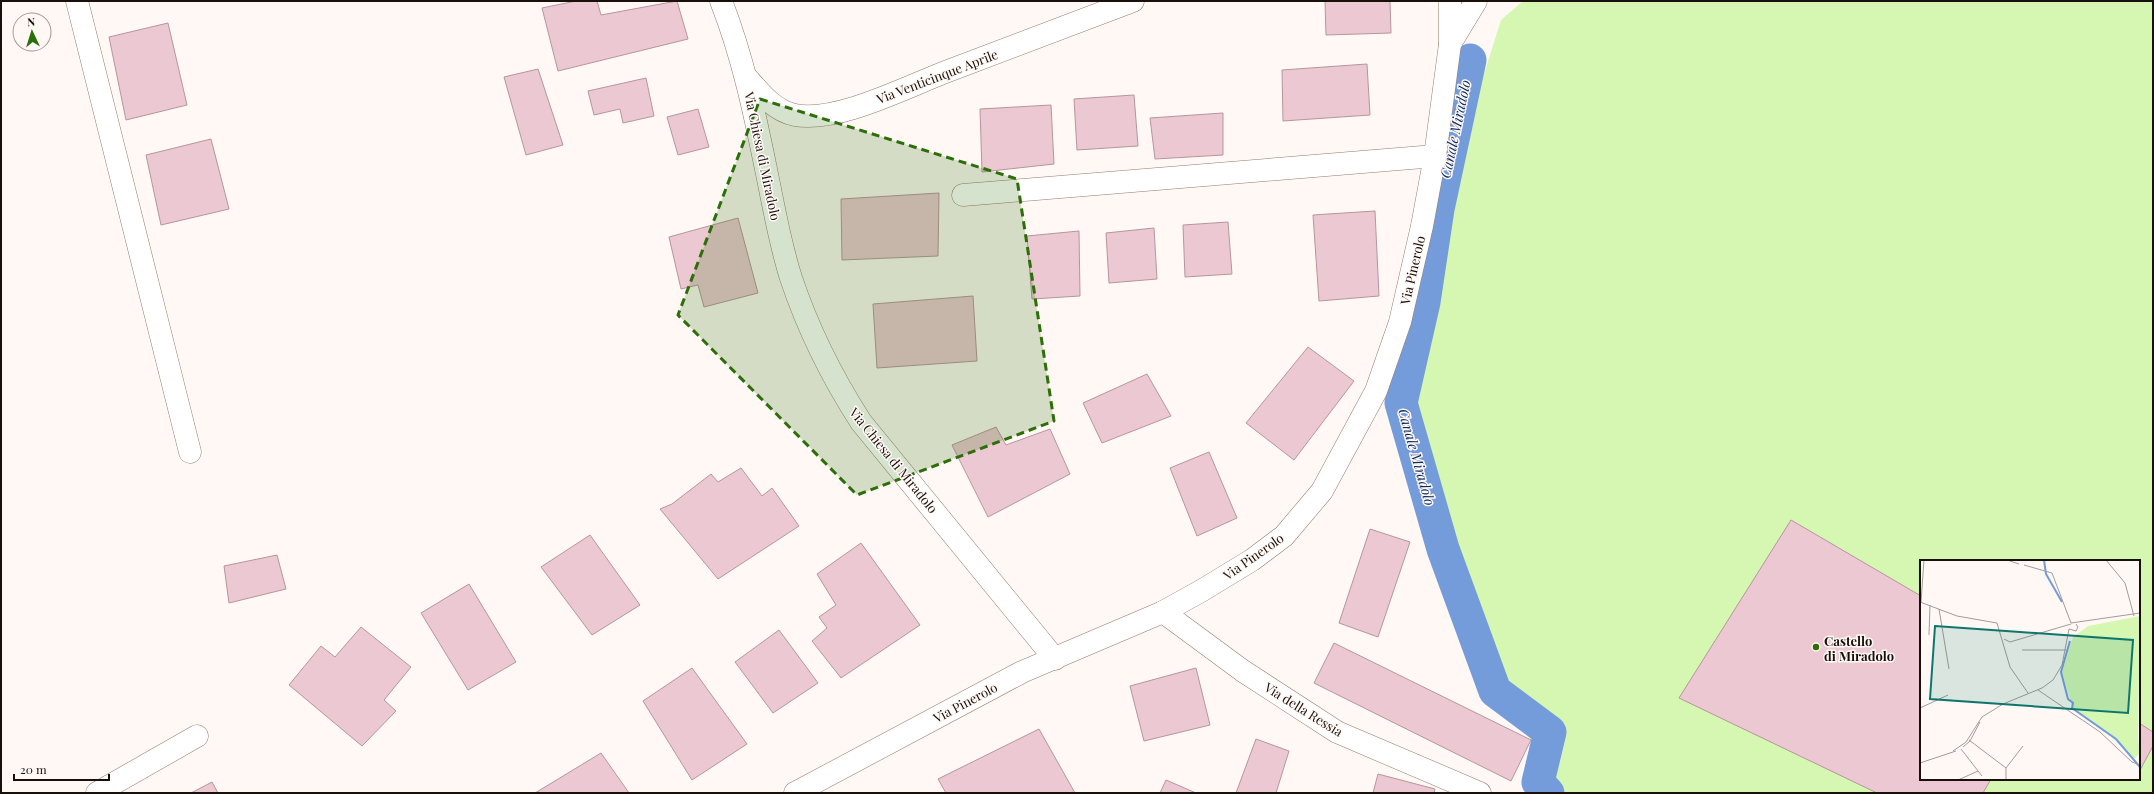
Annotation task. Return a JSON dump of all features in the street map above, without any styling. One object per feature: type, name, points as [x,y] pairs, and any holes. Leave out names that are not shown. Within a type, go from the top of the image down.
[{"type":"street","points":[[77,1],[190,452]]},
{"type":"street","name":"Via Chiesa di Miradolo","points":[[721,1],[747,78],[790,277],[806,321],[839,388],[861,422],[1055,659]]},
{"type":"street","name":"Via Venticinque Aprile","points":[[747,78],[767,100],[779,109],[795,115],[822,117],[872,101],[1133,1]]},
{"type":"street","name":"Via Pinerolo","points":[[795,793],[1022,672],[1163,612],[1252,560],[1284,536],[1322,491],[1376,391],[1400,322],[1422,226],[1435,156],[1450,44],[1450,1]]},
{"type":"street","name":"Via Pinerolo","points":[[1450,44],[1476,1]]},
{"type":"street","points":[[963,195],[1435,156]]},
{"type":"street","name":"Via della Ressia","points":[[1163,612],[1243,672],[1337,732],[1480,793]]},
{"type":"street","points":[[96,793],[197,736]]},
{"type":"highlighted area","points":[[760,99],[1017,179],[1054,421],[857,495],[678,315]]},
{"type":"green space","name":"Castello di Miradolo","points":[[1523,1],[2153,1],[2153,793],[1561,793],[1552,788],[1490,651],[1440,510],[1409,400],[1471,115],[1501,20]]},
{"type":"building","points":[[576,1],[597,1],[601,15],[677,1],[688,39],[558,71],[542,8]]},
{"type":"building","points":[[1325,1],[1390,1],[1391,33],[1326,35]]},
{"type":"building","points":[[168,23],[187,105],[126,120],[109,37]]},
{"type":"building","points":[[1367,64],[1370,115],[1283,121],[1282,70]]},
{"type":"building","points":[[538,69],[563,145],[526,155],[504,77]]},
{"type":"building","points":[[646,78],[654,116],[623,123],[620,109],[594,115],[588,91]]},
{"type":"building","points":[[1134,95],[1138,146],[1077,150],[1074,99]]},
{"type":"building","points":[[1051,105],[1054,164],[982,172],[980,109]]},
{"type":"building","points":[[698,109],[709,147],[678,155],[667,117]]},
{"type":"building","points":[[1223,113],[1223,155],[1155,159],[1150,118]]},
{"type":"building","points":[[211,139],[229,209],[161,225],[146,155]]},
{"type":"building","points":[[939,193],[938,256],[842,260],[841,199]]},
{"type":"building","points":[[1375,211],[1379,296],[1319,301],[1313,215]]},
{"type":"building","points":[[738,218],[758,293],[704,307],[698,285],[681,289],[669,237]]},
{"type":"building","points":[[1228,222],[1232,274],[1185,277],[1183,225]]},
{"type":"building","points":[[1154,228],[1157,279],[1109,283],[1106,233]]},
{"type":"building","points":[[1079,231],[1080,296],[1032,299],[1027,236]]},
{"type":"building","points":[[973,296],[977,361],[877,368],[873,304]]},
{"type":"building","points":[[1308,347],[1354,381],[1294,460],[1246,423]]},
{"type":"building","points":[[1147,374],[1171,416],[1102,443],[1083,403]]},
{"type":"building","points":[[996,427],[1006,445],[1050,429],[1070,474],[988,517],[952,445]]},
{"type":"building","points":[[1209,452],[1237,518],[1197,536],[1170,468]]},
{"type":"building","points":[[741,468],[762,496],[772,488],[799,526],[718,579],[660,509],[672,504],[711,474],[718,482]]},
{"type":"building","name":"Castello di Miradolo","points":[[1791,520],[1920,595],[1920,780],[1990,780],[1983,793],[1877,793],[1679,698]]},
{"type":"building","points":[[1370,529],[1410,542],[1378,637],[1339,623]]},
{"type":"building","points":[[590,535],[640,605],[592,635],[541,567]]},
{"type":"building","points":[[861,543],[920,625],[841,678],[812,641],[827,628],[819,617],[836,605],[817,574]]},
{"type":"building","points":[[277,555],[286,589],[229,603],[224,566]]},
{"type":"building","points":[[469,584],[516,662],[468,690],[421,613]]},
{"type":"building","points":[[361,627],[411,667],[384,700],[396,711],[362,746],[289,685],[321,646],[335,657]]},
{"type":"building","points":[[779,630],[818,683],[773,713],[735,662]]},
{"type":"building","points":[[1334,643],[1531,740],[1511,781],[1314,683]]},
{"type":"building","points":[[692,668],[747,744],[692,780],[643,701]]},
{"type":"building","points":[[1196,668],[1210,725],[1144,741],[1130,686]]},
{"type":"building","points":[[2140,724],[2153,732],[2153,746],[2140,770]]},
{"type":"building","points":[[1039,729],[1075,793],[946,793],[938,779]]},
{"type":"building","points":[[1256,739],[1289,751],[1276,793],[1236,793]]},
{"type":"building","points":[[601,753],[629,793],[535,793]]},
{"type":"building","points":[[1378,774],[1435,789],[1434,793],[1373,793]]},
{"type":"building","points":[[1166,780],[1196,793],[1160,793]]},
{"type":"building","points":[[212,782],[218,793],[191,793]]},
{"type":"waterway","name":"Canale Miradolo","points":[[1470,60],[1438,209],[1424,302],[1401,403],[1443,549],[1495,691],[1550,732],[1538,782],[1548,793]]},
{"type":"place","name":"Castello di Miradolo","points":[[1816,647]]}]
